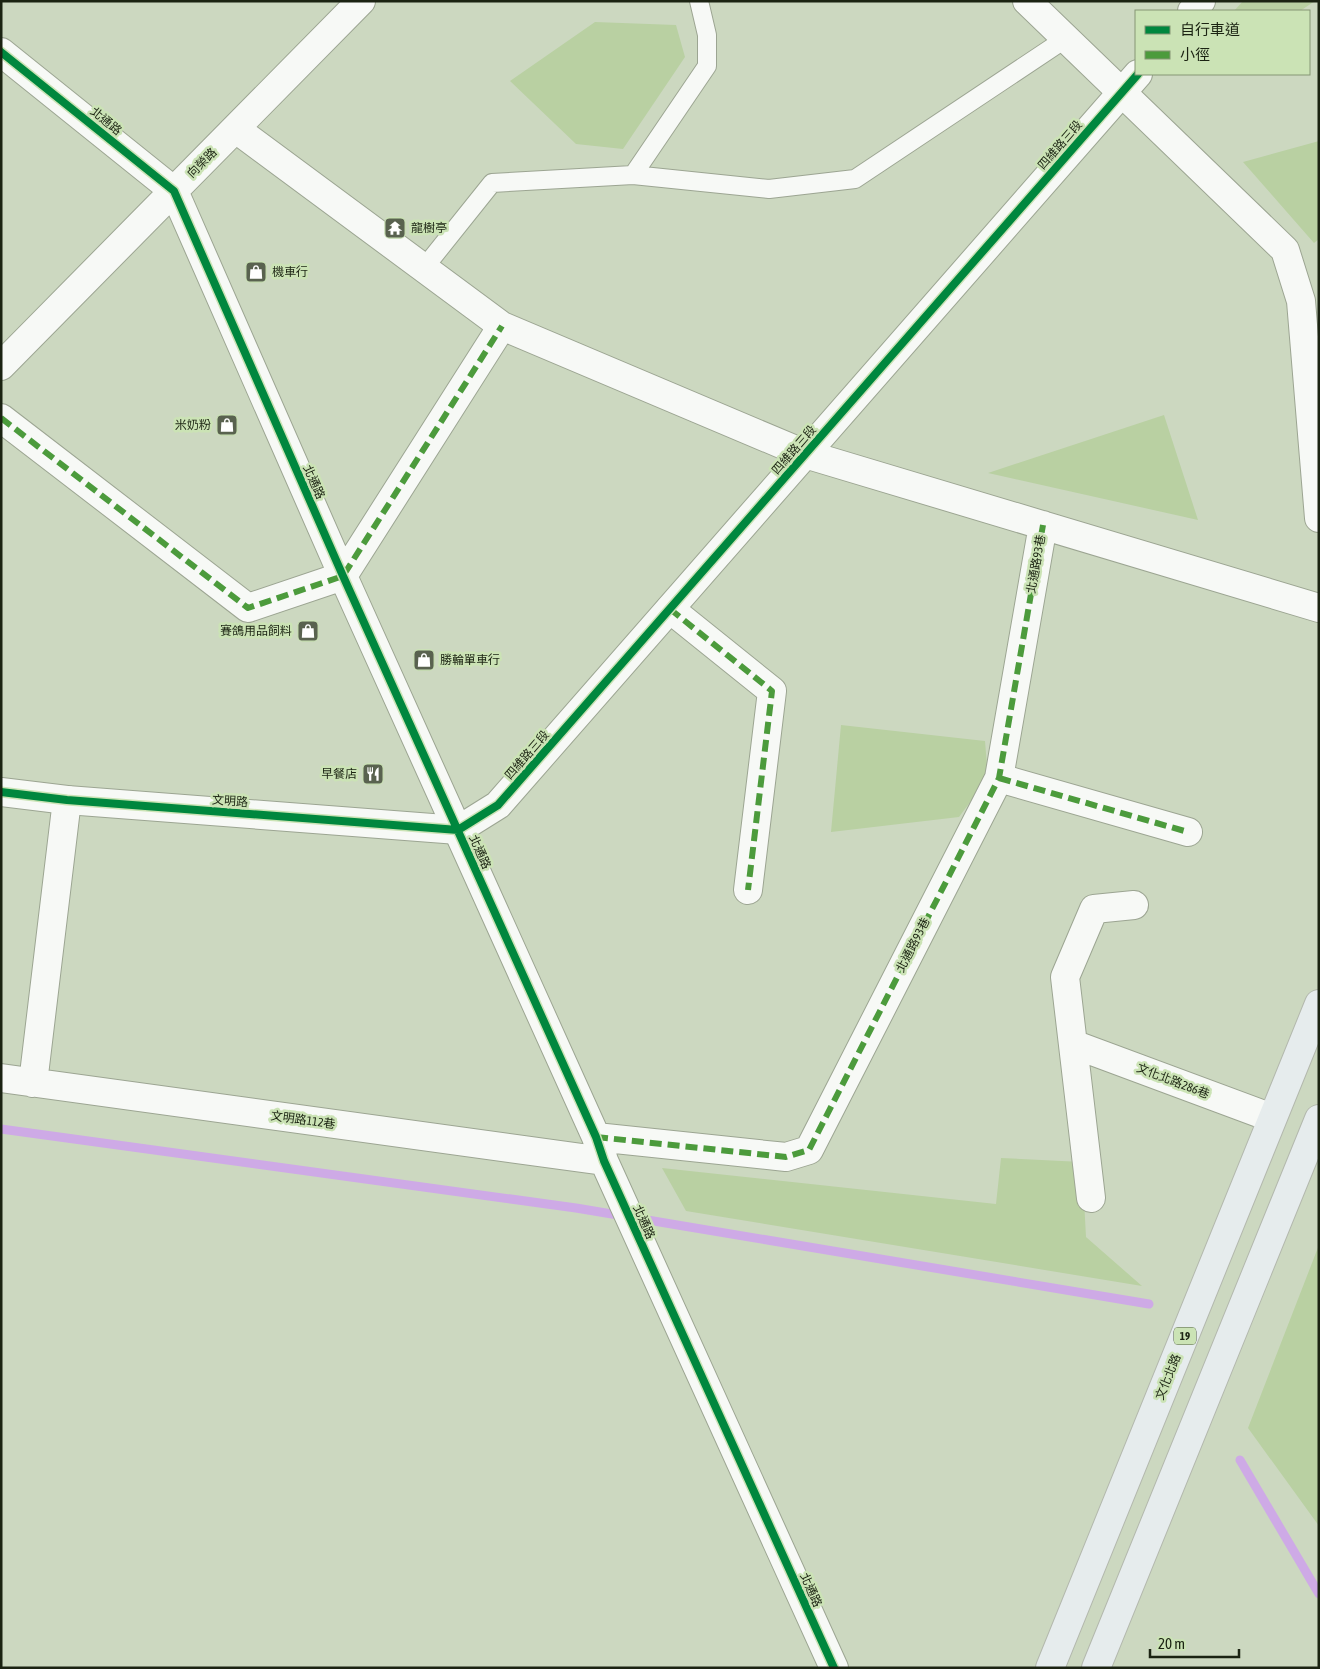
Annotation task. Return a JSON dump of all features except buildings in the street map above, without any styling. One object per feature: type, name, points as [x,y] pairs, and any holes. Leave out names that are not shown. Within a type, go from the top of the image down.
[{"type":"main road","name":"文化北路","points":[[1050,1668],[1319,1004]]},
{"type":"main road","points":[[1096,1668],[1319,1119]]},
{"type":"street","name":"向榮路","points":[[1,366],[361,1]]},
{"type":"street","points":[[1027,1],[1066,39],[1129,84],[1285,250],[1301,301],[1319,518]]},
{"type":"street","name":"北通路","points":[[1,52],[174,191],[343,576],[834,1668]]},
{"type":"street","name":"四維路三段","points":[[458,830],[498,805],[1129,84]]},
{"type":"street","points":[[236,129],[502,326],[805,454],[1319,608]]},
{"type":"street","points":[[1,418],[248,608],[343,576],[502,326]]},
{"type":"street","name":"北通路93巷","points":[[600,1149],[786,1157],[809,1150],[999,778],[1043,525]]},
{"type":"street","points":[[670,609],[772,691],[748,890]]},
{"type":"street","points":[[999,778],[1188,832]]},
{"type":"street","name":"文明路","points":[[1,792],[67,800],[458,830]]},
{"type":"street","points":[[33,1083],[67,800]]},
{"type":"street","points":[[1091,1198],[1065,977],[1094,909],[1134,905]]},
{"type":"street","name":"文化北路286巷","points":[[1073,1044],[1272,1118]]},
{"type":"street","name":"文明路112巷","points":[[1,1078],[600,1149]]},
{"type":"lane","points":[[633,175],[707,66],[707,35],[699,1]]},
{"type":"lane","points":[[424,268],[492,183],[633,175],[769,189],[855,179],[1066,39]]},
{"type":"green space","points":[[1243,1],[1315,1],[1302,10],[1235,10]]},
{"type":"green space","points":[[595,22],[676,25],[685,57],[623,149],[576,144],[510,81]]},
{"type":"green space","points":[[1319,141],[1319,239],[1314,243],[1243,162]]},
{"type":"green space","points":[[1164,415],[1198,520],[988,473]]},
{"type":"green space","points":[[841,725],[985,741],[988,778],[959,817],[831,832]]},
{"type":"green space","points":[[1001,1158],[1082,1162],[1086,1237],[1142,1286],[686,1211],[662,1168],[996,1204]]},
{"type":"green space","points":[[1319,1245],[1319,1526],[1248,1428]]},
{"type":"waterway","points":[[1,1129],[576,1208],[1149,1304]]},
{"type":"waterway","points":[[1240,1460],[1319,1594]]},
{"type":"marked path","points":[[1,418],[248,608],[343,576],[502,326]]},
{"type":"marked path","points":[[596,1137],[786,1157],[809,1150],[999,778],[1043,525]]},
{"type":"marked path","points":[[670,609],[772,691],[748,890]]},
{"type":"marked path","points":[[999,778],[1188,832]]},
{"type":"cycle path","points":[[1,52],[174,191],[343,576],[596,1137],[604,1161],[834,1668]]},
{"type":"cycle path","points":[[1,792],[67,800],[458,830],[498,805],[1137,75]]},
{"type":"place","name":"龍樹亭","points":[[395,228]]},
{"type":"place","name":"機車行","points":[[256,272]]},
{"type":"place","name":"米奶粉","points":[[227,425]]},
{"type":"place","name":"賽鴿用品飼料","points":[[308,631]]},
{"type":"place","name":"勝輪單車行","points":[[424,660]]},
{"type":"place","name":"早餐店","points":[[373,774]]}]
